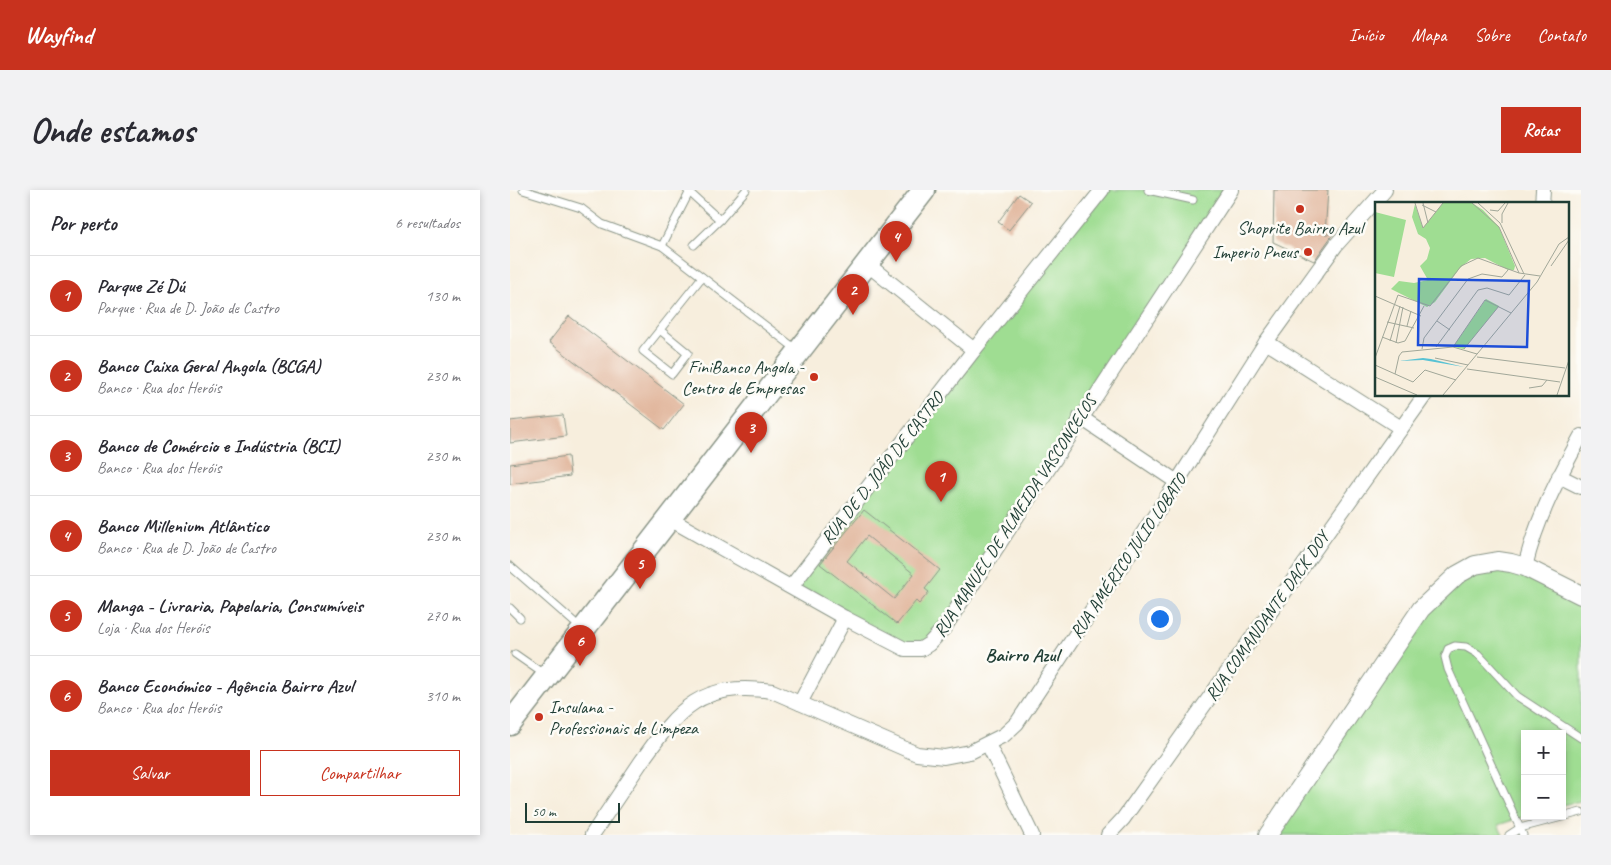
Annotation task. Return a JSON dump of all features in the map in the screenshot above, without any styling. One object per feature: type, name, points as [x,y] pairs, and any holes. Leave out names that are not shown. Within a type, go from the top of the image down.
[{"type":"main road","points":[[510,705],[914,190]]},
{"type":"main road","points":[[510,724],[924,190]]},
{"type":"street","name":"RUA DE D. JOÃO DE CASTRO","points":[[791,587],[974,350],[1102,190]]},
{"type":"street","name":"RUA MANUEL DE ALMEIDA VASCONCELOS","points":[[668,518],[905,650],[921,649],[935,640],[1231,190]]},
{"type":"street","name":"RUA AMÉRICO JULIO LOBATO","points":[[592,835],[666,727],[683,709],[702,697],[724,690],[750,688],[772,691],[917,754],[944,757],[970,752],[1004,735],[1017,723],[1177,482],[1266,342],[1336,245],[1378,192]]},
{"type":"street","points":[[867,264],[974,350]]},
{"type":"street","points":[[1266,342],[1401,428]]},
{"type":"street","name":"RUA COMANDANTE DACK DOY","points":[[1108,835],[1123,819],[1424,396]]},
{"type":"street","points":[[1080,417],[1177,482]]},
{"type":"street","points":[[1525,566],[1536,526],[1559,476],[1581,436]]},
{"type":"street","points":[[1559,476],[1581,486]]},
{"type":"street","points":[[1268,835],[1421,609],[1457,575],[1475,565],[1498,561],[1525,566],[1581,595]]},
{"type":"street","points":[[800,703],[845,618]]},
{"type":"street","points":[[988,744],[1032,835]]},
{"type":"lane","points":[[522,190],[580,208],[602,224],[662,246],[792,346]]},
{"type":"lane","points":[[694,245],[720,220],[746,190]]},
{"type":"lane","points":[[1148,190],[1193,200]]},
{"type":"lane","points":[[662,246],[688,191],[720,220]]},
{"type":"lane","points":[[660,330],[688,353],[672,374],[643,352],[660,330],[702,277]]},
{"type":"lane","points":[[510,566],[574,622]]},
{"type":"lane","points":[[510,608],[520,618]]},
{"type":"lane","points":[[1521,832],[1448,668],[1446,657],[1448,649],[1455,646],[1466,647],[1478,654],[1517,696],[1581,738]]},
{"type":"lane","points":[[515,654],[538,670]]},
{"type":"lane","points":[[1509,835],[1581,812]]},
{"type":"green space","points":[[1102,190],[1231,190],[944,628],[912,650],[791,587]]},
{"type":"green space","points":[[1498,561],[1581,595],[1581,801],[1566,804],[1566,730],[1521,730],[1521,818],[1498,825],[1503,835],[1268,835],[1442,587]]},
{"type":"building","name":"Shoprite Bairro Azul","points":[[1274,190],[1328,190],[1325,234],[1333,234],[1314,261],[1273,242]]},
{"type":"building","points":[[1019,194],[1031,202],[1009,230],[998,222]]},
{"type":"building","points":[[569,316],[684,404],[664,430],[549,342]]},
{"type":"building","points":[[563,415],[566,436],[510,443],[510,421]]},
{"type":"building","points":[[568,456],[570,476],[510,484],[510,464]]},
{"type":"building","points":[[864,510],[940,570],[925,589],[929,592],[919,604],[916,601],[897,624],[820,564]],"holes":[[[867,536],[914,574],[894,599],[847,561]]]},
{"type":"place","name":"Shoprite Bairro Azul","points":[[1300,209]]},
{"type":"place","name":"Imperio Pneus","points":[[1308,252]]},
{"type":"place","name":"Banco Millenium Atlântico","points":[[896,262]]},
{"type":"place","name":"Banco Caixa Geral Angola (BCGA)","points":[[853,315]]},
{"type":"place","name":"FiniBanco Angola - Centro de Empresas","points":[[814,377]]},
{"type":"place","name":"Banco de Comércio e Indústria (BCI)","points":[[751,453]]},
{"type":"place","name":"Parque Zé Dú","points":[[941,502]]},
{"type":"place","name":"Manga - Livraria, Papelaria, Consumíveis","points":[[640,589]]},
{"type":"place","name":"Banco Económico - Agência Bairro Azul","points":[[580,666]]},
{"type":"place","name":"Insulana - Professionais de Limpeza","points":[[539,717]]},
{"type":"district","name":"Bairro Azul","points":[[1022,654]]}]
